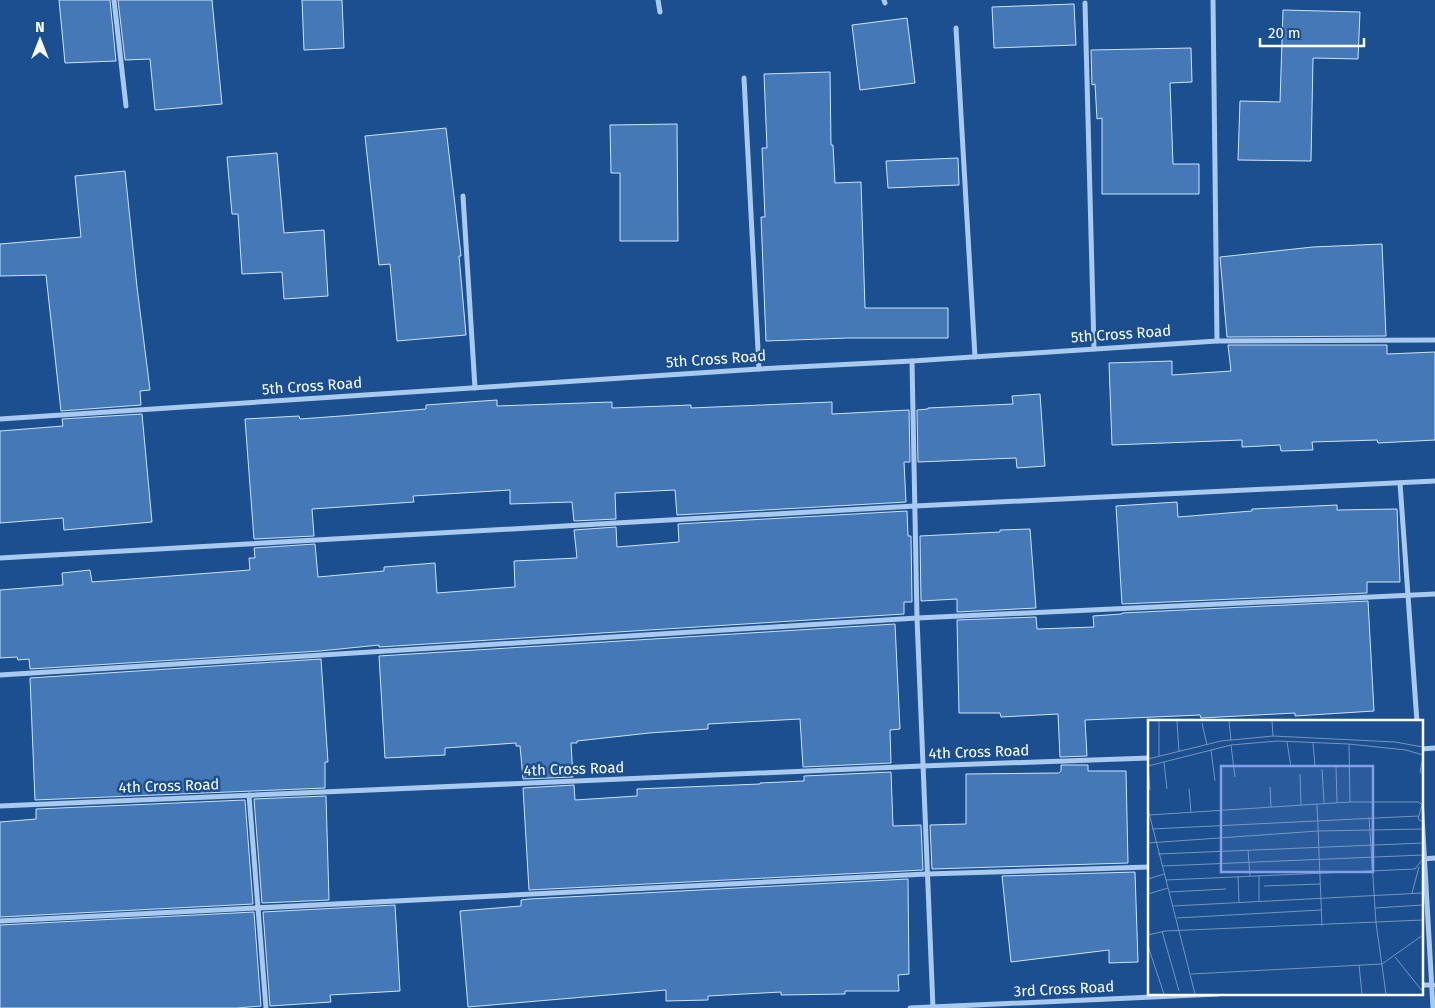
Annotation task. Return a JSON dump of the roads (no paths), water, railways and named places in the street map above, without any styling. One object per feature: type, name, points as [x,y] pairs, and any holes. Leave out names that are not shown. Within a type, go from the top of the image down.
[{"type":"street","points":[[114,0],[126,106]]},
{"type":"street","points":[[658,0],[660,12]]},
{"type":"street","points":[[1213,0],[1216,341]]},
{"type":"street","points":[[1085,3],[1094,349]]},
{"type":"street","points":[[956,28],[975,357]]},
{"type":"street","points":[[744,78],[758,369]]},
{"type":"street","points":[[463,196],[475,388]]},
{"type":"street","name":"5th Cross Road","points":[[0,419],[1216,341],[1435,340]]},
{"type":"street","points":[[912,361],[917,618],[933,1007]]},
{"type":"street","points":[[0,558],[915,506],[1435,481]]},
{"type":"street","points":[[1400,483],[1417,720]]},
{"type":"street","points":[[0,675],[917,618],[1435,594]]},
{"type":"street","points":[[1422,749],[1435,748]]},
{"type":"street","name":"4th Cross Road","points":[[0,806],[1148,758]]},
{"type":"street","points":[[249,795],[266,1008]]},
{"type":"street","points":[[1422,828],[1433,1008]]},
{"type":"street","points":[[1423,859],[1435,858]]},
{"type":"street","points":[[0,920],[927,874],[1148,867]]},
{"type":"street","name":"3rd Cross Road","points":[[910,1008],[1174,996]]}]
